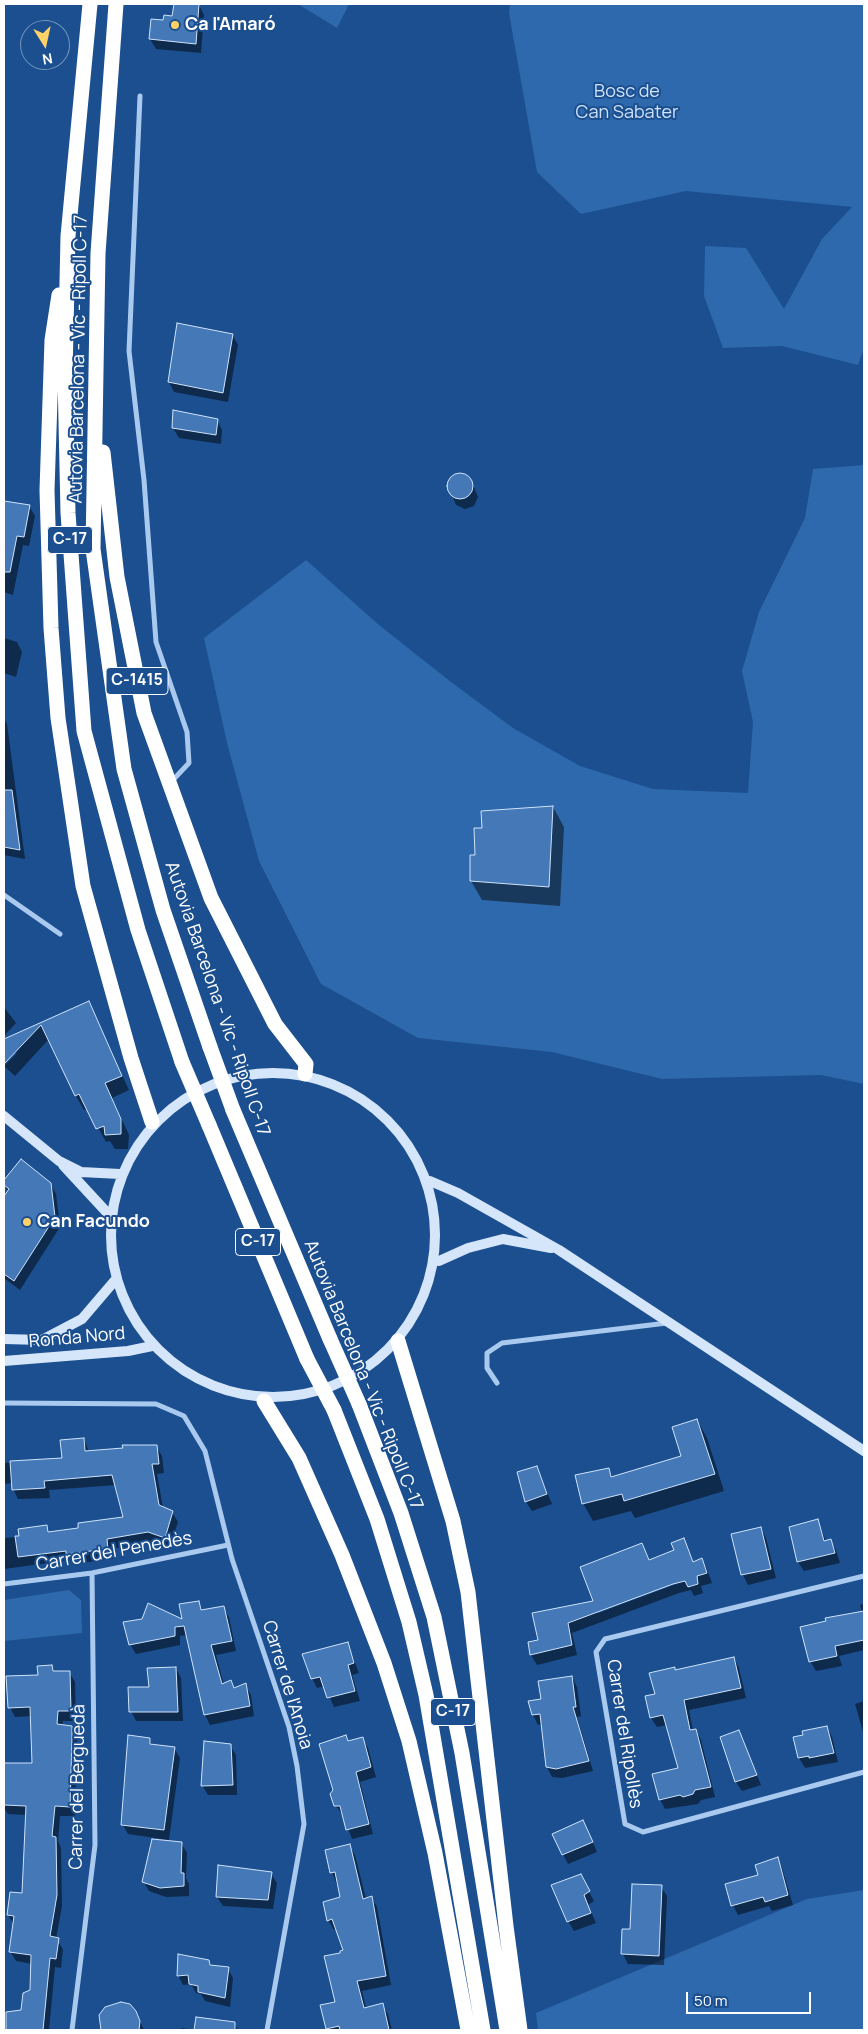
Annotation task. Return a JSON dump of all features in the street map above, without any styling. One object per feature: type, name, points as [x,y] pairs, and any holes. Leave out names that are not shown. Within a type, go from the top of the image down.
[{"type":"highway","name":"Autovia Barcelona - Vic - Ripoll C-17","points":[[90,4],[68,236],[65,376],[68,513],[84,731],[138,930],[182,1062],[307,1359],[334,1410],[377,1519],[409,1622],[426,1695],[483,2030]]},
{"type":"highway","name":"Autovia Barcelona - Vic - Ripoll C-17","points":[[116,4],[98,253],[93,549],[122,760],[163,910],[210,1047],[233,1110],[359,1404],[401,1513],[434,1618],[462,1753],[507,2030]]},
{"type":"highway","points":[[68,236],[52,340],[47,490],[51,608],[58,718],[83,886],[115,1004],[152,1122]]},
{"type":"highway","name":"C-1415","points":[[98,253],[103,452],[117,577],[144,713],[211,898],[275,1024],[306,1064],[306,1074]]},
{"type":"highway","points":[[398,1340],[453,1521],[468,1592],[506,1926],[520,2030]]},
{"type":"highway","points":[[264,1401],[299,1458],[342,1555],[384,1663],[409,1741],[435,1854],[468,2030]]},
{"type":"main road","points":[[430,1181],[439,1239],[439,1261],[427,1295],[416,1318],[398,1340],[374,1362],[336,1385],[288,1399],[264,1401],[201,1379],[152,1346],[128,1309],[118,1278],[112,1218],[120,1174],[152,1122],[186,1091],[208,1081],[237,1075],[270,1072],[306,1074],[335,1087],[363,1106],[395,1134],[430,1181],[490,1210],[559,1250],[864,1451]]},
{"type":"main road","points":[[4,1116],[59,1161],[112,1218]]},
{"type":"main road","points":[[59,1161],[81,1172],[120,1174]]},
{"type":"main road","points":[[439,1261],[468,1248],[502,1239],[559,1250]]},
{"type":"main road","name":"Ronda Nord","points":[[4,1339],[42,1340],[74,1324],[89,1313],[118,1278]]},
{"type":"main road","name":"Ronda Nord","points":[[4,1361],[128,1350],[152,1346]]},
{"type":"street","points":[[140,96],[129,351],[144,480],[156,642],[187,732],[189,763],[169,784]]},
{"type":"street","points":[[4,894],[60,934]]},
{"type":"street","points":[[496,1383],[487,1368],[487,1354],[502,1343],[668,1323]]},
{"type":"street","name":"Carrer de l'Anoia","points":[[4,1403],[156,1404],[184,1416],[205,1452],[228,1545],[289,1727],[297,1766],[304,1824],[267,2030]]},
{"type":"street","name":"Carrer del Penedès","points":[[4,1584],[92,1573],[228,1545]]},
{"type":"street","name":"Carrer del Berguedà","points":[[72,2030],[95,1845],[92,1573]]},
{"type":"street","name":"Carrer del Ripollès","points":[[864,1576],[605,1638],[596,1652],[625,1824],[643,1832],[864,1772]]},
{"type":"green space","points":[[298,4],[349,4],[337,28]]},
{"type":"green space","name":"Bosc de Can Sabater","points":[[510,4],[864,4],[864,348],[858,365],[782,346],[723,348],[704,296],[705,246],[746,248],[784,309],[822,239],[852,207],[686,191],[581,214],[537,172],[509,13]]},
{"type":"green space","points":[[864,465],[864,1084],[821,1075],[662,1079],[552,1052],[418,1038],[321,984],[259,861],[227,743],[204,638],[306,560],[379,625],[451,682],[513,728],[580,766],[653,789],[748,793],[753,722],[742,671],[759,612],[805,518],[813,469]]},
{"type":"green space","points":[[69,1590],[81,1600],[82,1633],[4,1641],[4,1600]]},
{"type":"green space","points":[[864,1890],[864,2030],[538,2030],[536,2013],[807,1899]]},
{"type":"building","name":"Ca l'Amaró","points":[[174,4],[199,4],[196,44],[149,39],[151,19],[163,20],[164,15],[172,16]]},
{"type":"building","points":[[177,323],[233,334],[223,393],[168,382]]},
{"type":"building","points":[[173,410],[218,419],[216,435],[172,428]]},
{"type":"building","points":[[460,473],[469,477],[473,486],[469,495],[460,499],[451,495],[447,486],[451,477]]},
{"type":"building","points":[[4,501],[30,505],[24,537],[17,536],[10,572],[4,572]]},
{"type":"building","points":[[4,790],[12,790],[20,850],[4,847]]},
{"type":"building","points":[[553,806],[549,887],[470,881],[470,855],[475,855],[474,828],[482,828],[481,811]]},
{"type":"building","points":[[89,1001],[122,1076],[105,1083],[121,1119],[121,1134],[105,1135],[104,1126],[96,1129],[79,1094],[75,1096],[41,1025],[4,1064],[4,1039]]},
{"type":"building","name":"Can Facundo","points":[[21,1159],[51,1183],[55,1217],[14,1281],[4,1274],[4,1196],[9,1189],[4,1185],[4,1180]]},
{"type":"building","points":[[697,1419],[715,1474],[624,1501],[622,1494],[582,1504],[575,1475],[609,1468],[611,1477],[681,1456],[672,1427]]},
{"type":"building","points":[[84,1438],[85,1451],[123,1448],[122,1445],[157,1445],[159,1464],[152,1464],[159,1505],[173,1511],[165,1538],[148,1532],[107,1539],[108,1549],[66,1554],[66,1551],[18,1557],[15,1536],[19,1536],[18,1529],[47,1525],[48,1532],[78,1528],[78,1523],[123,1517],[112,1475],[44,1481],[45,1488],[12,1490],[10,1461],[62,1458],[60,1440]]},
{"type":"building","points":[[537,1466],[547,1494],[525,1502],[517,1472]]},
{"type":"building","points":[[818,1519],[824,1541],[831,1539],[835,1553],[797,1562],[789,1527]]},
{"type":"building","points":[[761,1527],[771,1569],[741,1575],[731,1534]]},
{"type":"building","points":[[684,1538],[693,1562],[702,1558],[707,1573],[697,1576],[698,1584],[688,1587],[685,1581],[673,1584],[568,1623],[572,1645],[530,1655],[528,1642],[538,1640],[532,1613],[593,1601],[580,1567],[642,1543],[649,1560],[674,1550],[671,1543]]},
{"type":"building","points":[[199,1601],[201,1610],[224,1606],[232,1641],[211,1645],[222,1684],[231,1680],[234,1688],[246,1683],[250,1706],[204,1715],[184,1626],[175,1627],[175,1636],[129,1645],[123,1622],[142,1619],[148,1603],[182,1619],[179,1604]]},
{"type":"building","points":[[864,1611],[864,1640],[835,1646],[837,1656],[809,1662],[800,1627],[826,1621],[825,1618]]},
{"type":"building","points":[[348,1642],[354,1663],[348,1665],[355,1691],[327,1698],[320,1677],[311,1679],[302,1654]]},
{"type":"building","points":[[734,1657],[741,1688],[684,1700],[690,1730],[696,1729],[711,1787],[695,1790],[693,1794],[683,1797],[680,1795],[659,1800],[652,1774],[678,1768],[663,1715],[650,1718],[645,1696],[655,1694],[649,1673],[675,1667],[675,1670]]},
{"type":"building","points":[[52,1665],[53,1671],[70,1671],[71,1711],[58,1711],[57,1724],[72,1726],[70,1807],[55,1806],[52,1836],[56,1837],[57,1895],[50,1936],[59,1938],[56,1959],[50,1958],[43,2030],[6,2030],[6,2012],[21,2010],[23,1993],[30,1990],[31,1955],[9,1952],[14,1916],[7,1915],[10,1892],[22,1893],[26,1806],[4,1805],[4,1763],[32,1763],[30,1707],[8,1708],[6,1676],[38,1675],[37,1666]]},
{"type":"building","points":[[176,1667],[178,1712],[129,1712],[128,1687],[149,1687],[147,1668]]},
{"type":"building","points":[[572,1676],[576,1707],[573,1707],[589,1761],[556,1769],[546,1767],[540,1714],[532,1715],[528,1701],[541,1699],[538,1681]]},
{"type":"building","points":[[827,1726],[834,1753],[809,1758],[809,1756],[798,1758],[793,1737],[803,1735],[802,1731]]},
{"type":"building","points":[[739,1730],[757,1775],[735,1782],[720,1737]]},
{"type":"building","points":[[128,1735],[150,1738],[150,1744],[175,1747],[164,1830],[121,1825]]},
{"type":"building","points":[[346,1735],[348,1741],[363,1737],[371,1767],[356,1772],[369,1824],[346,1830],[340,1806],[334,1806],[330,1794],[333,1790],[319,1744]]},
{"type":"building","points":[[204,1741],[231,1744],[233,1785],[201,1786]]},
{"type":"building","points":[[583,1820],[593,1842],[562,1855],[552,1834]]},
{"type":"building","points":[[152,1839],[182,1842],[181,1873],[184,1873],[184,1886],[160,1888],[142,1882]]},
{"type":"building","points":[[350,1844],[363,1899],[372,1896],[386,1976],[357,1981],[364,2008],[383,2003],[389,2030],[340,2030],[339,2026],[326,2029],[320,2005],[335,2002],[324,1956],[340,1953],[343,1950],[332,1919],[327,1921],[323,1902],[340,1897],[335,1872],[330,1873],[325,1850]]},
{"type":"building","points":[[778,1857],[788,1895],[765,1902],[763,1897],[731,1906],[725,1884],[758,1875],[755,1865]]},
{"type":"building","points":[[218,1865],[272,1872],[268,1900],[216,1897]]},
{"type":"building","points":[[581,1874],[590,1891],[584,1895],[591,1913],[567,1922],[551,1885]]},
{"type":"building","points":[[632,1884],[662,1885],[659,1956],[621,1954],[622,1929],[630,1929]]},
{"type":"building","points":[[178,1954],[209,1960],[210,1965],[229,1967],[225,1998],[198,1992],[198,1986],[189,1984],[188,1975],[177,1976]]},
{"type":"building","points":[[121,2002],[130,2004],[136,2011],[140,2021],[139,2030],[101,2030],[99,2015],[105,2007]]},
{"type":"building","points":[[196,2017],[235,2022],[235,2030],[194,2030]]},
{"type":"place","name":"Ca l'Amaró","points":[[175,25]]},
{"type":"place","name":"Can Facundo","points":[[27,1222]]}]
